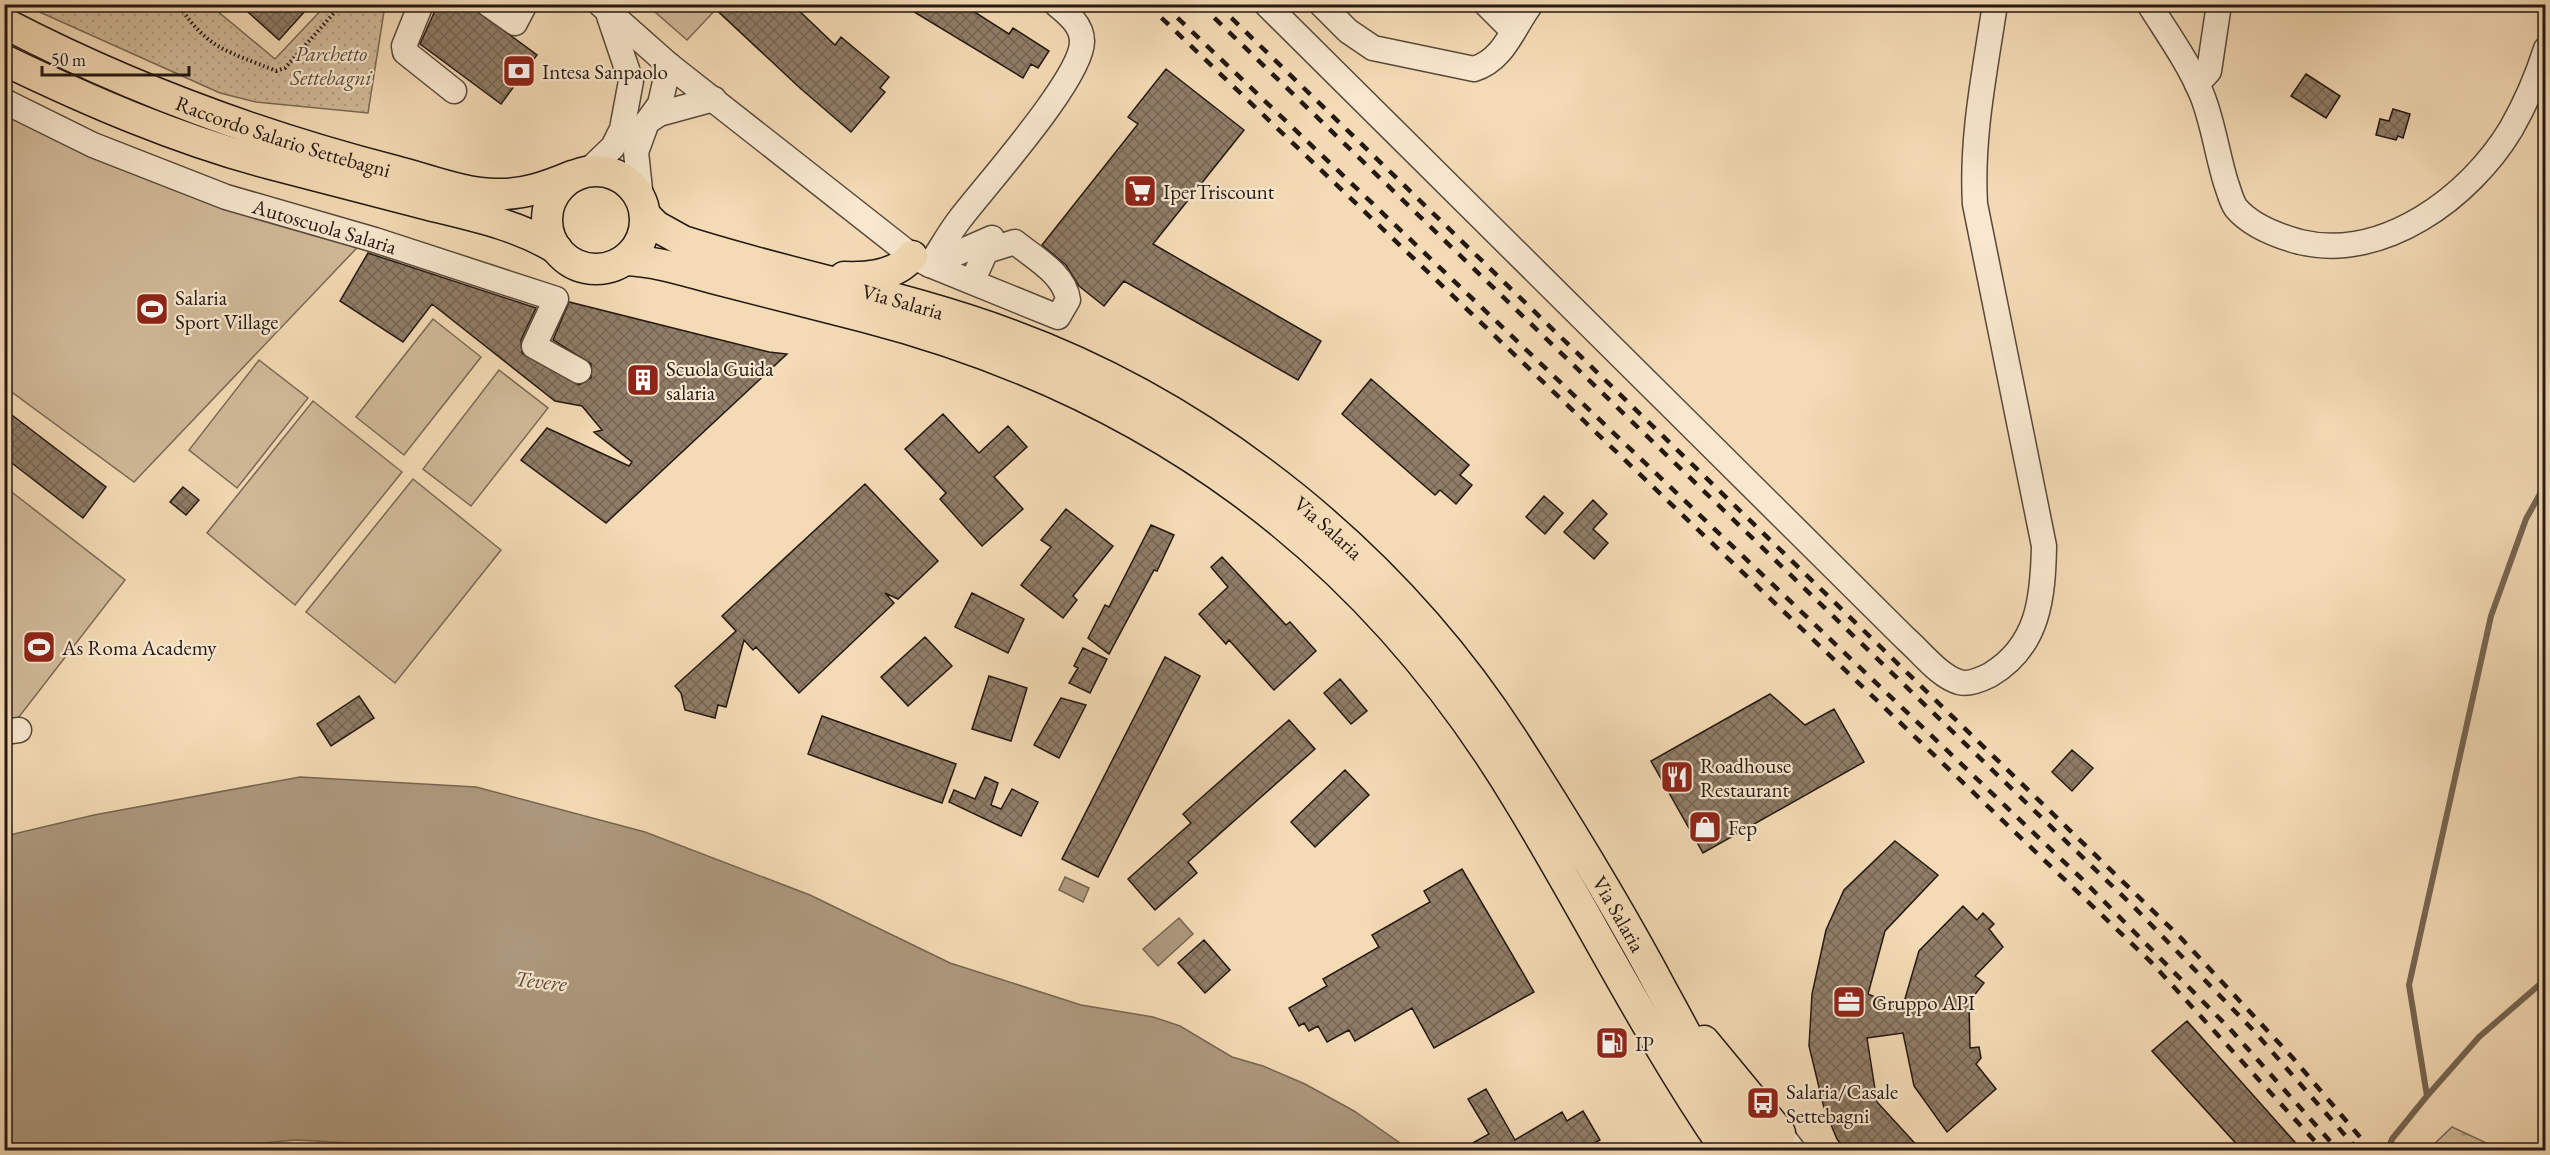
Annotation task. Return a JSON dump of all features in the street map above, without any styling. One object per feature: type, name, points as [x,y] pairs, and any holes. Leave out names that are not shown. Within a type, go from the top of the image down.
[{"type":"main road","name":"Raccordo Salario Settebagni","points":[[4,23],[99,69],[192,109],[350,159],[496,194],[535,189],[580,174]]},
{"type":"main road","name":"Raccordo Salario Settebagni","points":[[4,60],[92,100],[180,135],[267,163],[494,222],[533,235],[558,249]]},
{"type":"main road","points":[[605,171],[621,177],[634,187],[643,207],[640,240],[625,260],[612,267],[596,270],[578,266],[563,257],[550,238],[546,221],[549,203],[558,188],[580,174],[605,171]]},
{"type":"main road","name":"Via Salaria","points":[[643,207],[656,226],[683,241],[965,319],[1013,335],[1106,377],[1211,439],[1305,507],[1392,588],[1441,644],[1483,698],[1556,808],[1664,992],[1777,1145]]},
{"type":"main road","name":"Via Salaria","points":[[625,260],[657,264],[693,273],[898,326],[986,353],[1038,374],[1133,421],[1175,446],[1268,511],[1323,558],[1386,620],[1463,716],[1520,802],[1676,1073],[1726,1150]]},
{"type":"main road","points":[[812,277],[855,278],[884,274],[905,264],[921,260]]},
{"type":"street","points":[[421,4],[404,46],[405,52],[454,91]]},
{"type":"street","points":[[488,4],[514,24],[525,4]]},
{"type":"street","points":[[921,260],[958,221],[1043,112],[1076,61],[1082,41],[1080,32],[1070,17],[1056,4]]},
{"type":"street","points":[[1266,4],[1906,639],[1947,676],[1962,683],[1983,679],[2001,668],[2019,649],[2035,623],[2043,588],[2044,546],[1975,204],[1975,131],[1995,4]]},
{"type":"street","points":[[1321,4],[1348,31],[1373,48],[1474,69],[1485,66],[1499,55],[1531,4]]},
{"type":"street","points":[[1486,4],[1513,31]]},
{"type":"street","points":[[2149,4],[2203,96],[2216,154],[2234,206],[2243,215],[2271,232],[2311,245],[2357,245],[2388,235],[2428,214],[2469,181],[2511,129],[2530,92],[2546,49]]},
{"type":"street","points":[[2197,84],[2209,71],[2219,4]]},
{"type":"street","points":[[580,174],[613,147],[622,129],[631,81],[603,8]]},
{"type":"street","name":"Via Salaria","points":[[603,8],[669,66],[921,260],[1058,316],[1068,300],[1063,286],[1051,271],[1015,242],[989,245]]},
{"type":"street","points":[[643,207],[636,152],[647,122],[660,104],[669,66]]},
{"type":"street","points":[[647,122],[659,114],[714,99]]},
{"type":"street","name":"Autoscuola Salaria","points":[[4,101],[93,145],[226,197],[375,240],[556,299],[534,346],[579,371]]},
{"type":"street","points":[[921,260],[989,245]]},
{"type":"street","points":[[972,282],[989,245]]},
{"type":"path","points":[[140,4],[152,8],[166,4]]},
{"type":"path","points":[[178,4],[194,29],[216,46],[276,71],[285,68],[342,4]]},
{"type":"green space","name":"Parchetto Settebagni","points":[[24,5],[210,5],[275,59],[326,5],[385,5],[368,113],[256,102],[220,93]]},
{"type":"green space","points":[[647,5],[720,5],[687,40]]},
{"type":"green space","name":"Salaria Sport Village","points":[[4,101],[239,196],[373,231],[134,482],[5,387]]},
{"type":"green space","points":[[433,319],[481,357],[404,455],[356,417]]},
{"type":"green space","points":[[259,360],[308,398],[237,488],[189,450]]},
{"type":"green space","points":[[499,370],[548,408],[471,506],[423,469]]},
{"type":"green space","points":[[313,401],[402,472],[295,605],[207,533]]},
{"type":"green space","points":[[413,479],[501,550],[395,683],[306,612]]},
{"type":"green space","name":"As Roma Academy","points":[[4,486],[125,580],[15,722],[4,714]]},
{"type":"green space","points":[[2452,1127],[2493,1146],[2496,1150],[2428,1150]]},
{"type":"water","name":"Tevere","points":[[300,777],[476,787],[645,832],[810,895],[950,963],[1081,1005],[1153,1017],[1180,1026],[1232,1057],[1263,1066],[1305,1084],[1354,1111],[1410,1150],[481,1150],[296,1140],[187,1150],[5,1150],[5,836],[94,815]]},
{"type":"water","points":[[1065,877],[1089,888],[1083,902],[1059,890]]},
{"type":"water","points":[[1179,918],[1193,934],[1158,966],[1143,949]]},
{"type":"building","points":[[239,4],[297,4],[305,11],[279,40]]},
{"type":"building","points":[[438,4],[468,4],[537,55],[501,104],[420,44]]},
{"type":"building","points":[[710,4],[792,4],[835,45],[841,37],[889,77],[880,88],[885,92],[851,132]]},
{"type":"building","points":[[901,4],[962,4],[1009,34],[1013,28],[1049,51],[1038,68],[1031,64],[1023,78]]},
{"type":"building","name":"IperTriscount","points":[[1166,69],[1244,130],[1153,244],[1321,341],[1298,380],[1124,281],[1104,306],[1079,286],[1066,265],[1042,245],[1138,124],[1128,117]]},
{"type":"building","points":[[2306,74],[2340,96],[2326,118],[2291,96]]},
{"type":"building","points":[[2393,109],[2410,114],[2403,138],[2398,136],[2396,140],[2376,135],[2380,119],[2389,121]]},
{"type":"building","name":"Scuola Guida salaria","points":[[368,253],[536,308],[521,340],[522,353],[579,385],[591,378],[591,364],[553,340],[569,302],[769,352],[787,354],[606,523],[521,460],[547,428],[629,466],[632,462],[594,432],[602,430],[582,406],[555,401],[432,304],[403,342],[340,301]]},
{"type":"building","points":[[1371,379],[1469,465],[1460,475],[1472,485],[1456,504],[1440,490],[1435,495],[1342,414]]},
{"type":"building","points":[[4,409],[106,487],[83,518],[4,457]]},
{"type":"building","points":[[943,414],[979,453],[1008,426],[1027,447],[994,477],[1023,509],[982,546],[940,499],[946,493],[905,449]]},
{"type":"building","points":[[865,484],[938,561],[898,599],[885,593],[894,603],[799,693],[756,647],[753,650],[744,640],[726,707],[718,705],[715,718],[685,710],[681,693],[675,686],[736,631],[722,616]]},
{"type":"building","points":[[183,487],[199,500],[186,515],[170,502]]},
{"type":"building","points":[[1544,496],[1563,513],[1545,534],[1526,517]]},
{"type":"building","points":[[1593,500],[1607,514],[1593,529],[1608,543],[1594,559],[1564,532]]},
{"type":"building","points":[[1066,509],[1113,546],[1073,596],[1077,600],[1063,618],[1021,585],[1051,547],[1041,540]]},
{"type":"building","points":[[1151,525],[1174,535],[1157,571],[1154,570],[1109,654],[1088,638],[1105,605],[1109,607]]},
{"type":"building","points":[[1222,557],[1286,625],[1290,622],[1316,651],[1274,690],[1229,640],[1226,644],[1199,614],[1228,587],[1211,567]]},
{"type":"building","points":[[972,593],[1024,619],[1008,653],[955,627]]},
{"type":"building","points":[[925,637],[952,666],[908,706],[881,677]]},
{"type":"building","points":[[1083,648],[1107,659],[1090,693],[1069,683],[1078,668],[1074,666]]},
{"type":"building","points":[[1165,657],[1200,676],[1098,877],[1062,859]]},
{"type":"building","points":[[989,676],[1027,688],[1011,741],[972,729]]},
{"type":"building","points":[[1340,679],[1367,711],[1351,724],[1324,693]]},
{"type":"building","points":[[1770,694],[1805,725],[1834,709],[1864,762],[1703,853],[1651,761]]},
{"type":"building","points":[[359,696],[374,718],[331,746],[317,724]]},
{"type":"building","points":[[1061,698],[1086,705],[1059,758],[1034,745]]},
{"type":"building","points":[[822,716],[956,764],[942,803],[808,754]]},
{"type":"building","points":[[1289,720],[1315,749],[1188,862],[1197,873],[1155,910],[1128,879],[1191,823],[1183,814]]},
{"type":"building","points":[[2072,750],[2093,768],[2072,791],[2052,772]]},
{"type":"building","points":[[1345,770],[1369,795],[1315,847],[1291,822]]},
{"type":"building","points":[[985,777],[998,783],[991,805],[1001,809],[1012,789],[1038,802],[1021,836],[949,802],[954,790],[975,799]]},
{"type":"building","name":"Gruppo API","points":[[1895,841],[1938,875],[1885,931],[1868,994],[1902,1009],[1919,951],[1963,906],[1977,920],[1983,913],[1994,924],[1989,929],[2003,947],[1975,976],[1984,983],[1969,1002],[1970,1048],[1979,1047],[1981,1058],[1976,1064],[1996,1089],[1947,1132],[1914,1086],[1903,1033],[1867,1038],[1877,1102],[1921,1150],[1846,1150],[1837,1139],[1824,1108],[1809,1046],[1812,994],[1826,930],[1844,890]]},
{"type":"building","points":[[1462,869],[1534,992],[1434,1048],[1412,1008],[1355,1041],[1349,1030],[1327,1042],[1318,1026],[1309,1031],[1304,1023],[1299,1026],[1289,1008],[1327,986],[1323,979],[1379,947],[1372,935],[1430,902],[1424,891]]},
{"type":"building","points":[[1204,940],[1230,970],[1205,993],[1178,963]]},
{"type":"building","points":[[2187,1021],[2302,1150],[2242,1150],[2152,1051]]},
{"type":"building","points":[[1486,1089],[1515,1140],[1562,1112],[1567,1121],[1583,1111],[1600,1140],[1583,1150],[1460,1150],[1489,1134],[1468,1099]]},
{"type":"waterway","points":[[2427,1096],[2409,985],[2491,616],[2526,519],[2546,483]]},
{"type":"waterway","points":[[2388,1150],[2392,1139],[2479,1037],[2546,979]]},
{"type":"railway","points":[[1147,4],[2151,962],[2323,1150]]},
{"type":"railway","points":[[1163,4],[2081,878],[2231,1030],[2338,1150]]},
{"type":"railway","points":[[1200,4],[2134,907],[2253,1030],[2358,1150]]},
{"type":"railway","points":[[1217,4],[2181,938],[2292,1057],[2371,1150]]},
{"type":"place","name":"Intesa Sanpaolo","points":[[519,71]]},
{"type":"place","name":"IperTriscount","points":[[1140,191]]},
{"type":"place","name":"Salaria Sport Village","points":[[152,309]]},
{"type":"place","name":"Scuola Guida salaria","points":[[643,380]]},
{"type":"place","name":"As Roma Academy","points":[[39,647]]},
{"type":"place","name":"Roadhouse Restaurant","points":[[1677,777]]},
{"type":"place","name":"Fep","points":[[1705,827]]},
{"type":"place","name":"Gruppo API","points":[[1849,1002]]},
{"type":"place","name":"IP","points":[[1612,1043]]},
{"type":"place","name":"Salaria/Casale Settebagni","points":[[1763,1103]]}]
